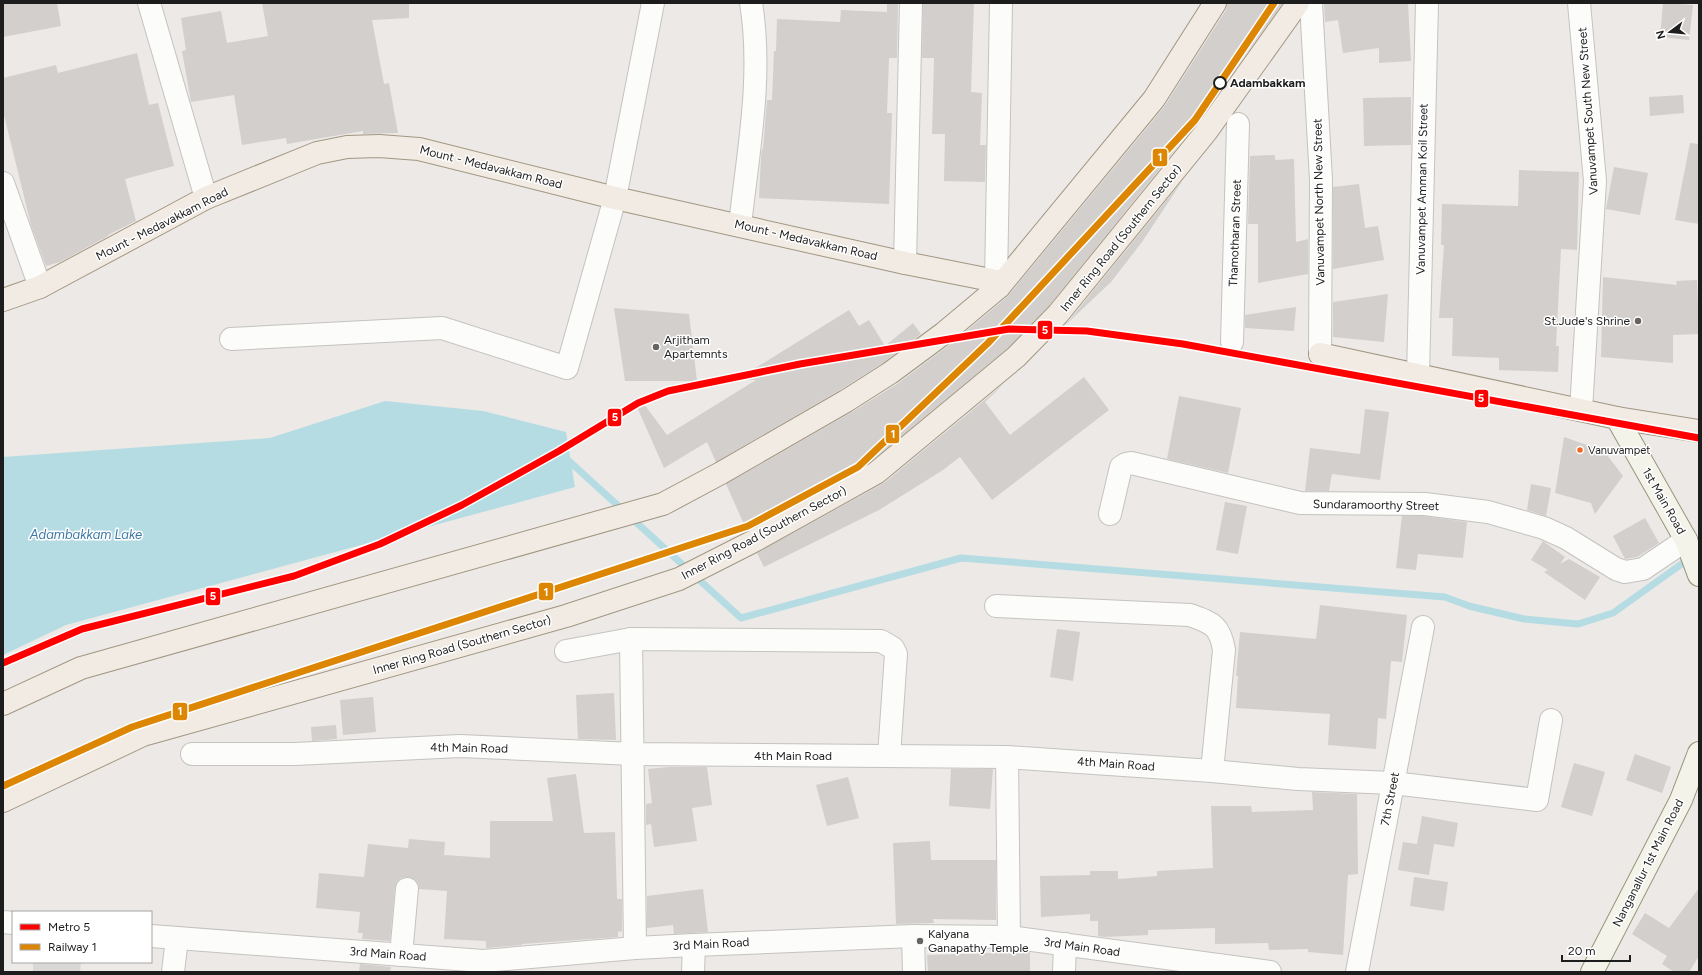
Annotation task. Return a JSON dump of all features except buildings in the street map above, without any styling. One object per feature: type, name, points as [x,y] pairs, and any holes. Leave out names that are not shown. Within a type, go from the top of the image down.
[{"type":"main road","points":[[3,704],[81,668],[663,504],[721,473],[846,401],[890,373],[944,334],[997,284],[1154,99],[1215,3]]},
{"type":"main road","name":"Inner Ring Road (Southern Sector)","points":[[3,801],[143,735],[566,616],[679,579],[752,542],[876,473],[1016,357],[1058,314],[1206,132],[1298,3]]},
{"type":"main road","name":"Mount - Medavakkam Road","points":[[3,300],[40,287],[206,198],[317,153],[347,147],[379,146],[420,149],[615,198],[997,284]]},
{"type":"main road","points":[[1320,354],[1616,418],[1699,431]]},
{"type":"street","points":[[149,3],[206,198]]},
{"type":"street","points":[[231,339],[442,328],[567,368],[615,198],[653,3]]},
{"type":"street","points":[[740,225],[754,94],[754,25],[751,3]]},
{"type":"street","points":[[905,263],[911,3]]},
{"type":"street","points":[[997,284],[1001,3]]},
{"type":"street","name":"Vanuvampet North New Street","points":[[1311,3],[1321,180],[1320,354]]},
{"type":"street","name":"Vanuvampet Amman Koil Street","points":[[1418,375],[1427,3]]},
{"type":"street","name":"Vanuvampet South New Street","points":[[1579,3],[1595,181],[1581,410]]},
{"type":"street","name":"Thamotharan Street","points":[[1232,342],[1238,124]]},
{"type":"street","points":[[3,183],[40,287]]},
{"type":"street","name":"1st Main Road","points":[[1616,418],[1693,557]]},
{"type":"street","name":"Sundaramoorthy Street","points":[[1110,514],[1121,467],[1126,464],[1131,464],[1300,503],[1426,504],[1488,512],[1544,528],[1566,538],[1616,569],[1625,572],[1640,571],[1693,557]]},
{"type":"street","points":[[996,606],[1190,615],[1210,622],[1218,629],[1222,637],[1224,650],[1212,771]]},
{"type":"street","name":"7th Street","points":[[1356,972],[1423,626]]},
{"type":"street","points":[[630,638],[635,948]]},
{"type":"street","points":[[566,651],[630,638],[881,641],[893,648],[896,654],[889,756]]},
{"type":"street","name":"4th Main Road","points":[[192,754],[295,754],[460,746],[633,754],[1007,757],[1212,771],[1298,779],[1393,783],[1537,800],[1551,720]]},
{"type":"street","name":"Nanganallur 1st Main Road","points":[[1592,972],[1681,800],[1699,753]]},
{"type":"street","points":[[1007,757],[1009,937]]},
{"type":"street","points":[[401,955],[407,889]]},
{"type":"street","name":"3rd Main Road","points":[[152,936],[401,955],[483,966],[635,948],[913,936],[1009,937],[1065,944],[1227,969],[1270,972]]},
{"type":"street","points":[[913,936],[914,972]]},
{"type":"street","points":[[173,972],[177,938]]},
{"type":"street","points":[[1064,972],[1065,944]]},
{"type":"street","points":[[693,972],[694,945]]},
{"type":"shaded area","points":[[33,963],[81,963],[80,972],[33,972]]},
{"type":"water","name":"Adambakkam Lake","points":[[385,401],[483,411],[566,432],[575,487],[66,625],[3,655],[3,457],[270,438]]},
{"type":"waterway","points":[[564,462],[569,461],[741,618],[961,558],[1445,597],[1469,606],[1524,619],[1578,624],[1613,613],[1690,558]]},
{"type":"metro line","name":"5","points":[[3,663],[82,629],[294,576],[380,544],[462,505],[559,451],[638,403],[668,391],[800,364],[1009,329],[1087,331],[1183,344],[1699,438]]},
{"type":"rail line","name":"1","points":[[3,786],[132,727],[748,526],[858,467],[988,343],[1195,120],[1274,3]]},
{"type":"place","name":"Adambakkam","points":[[1220,83]]},
{"type":"place","name":"St.Jude's Shrine","points":[[1638,321]]},
{"type":"place","name":"Arjitham Apartemnts","points":[[656,347]]},
{"type":"place","name":"Vanuvampet","points":[[1580,450]]},
{"type":"place","name":"Kalyana Ganapathy Temple","points":[[920,941]]}]
